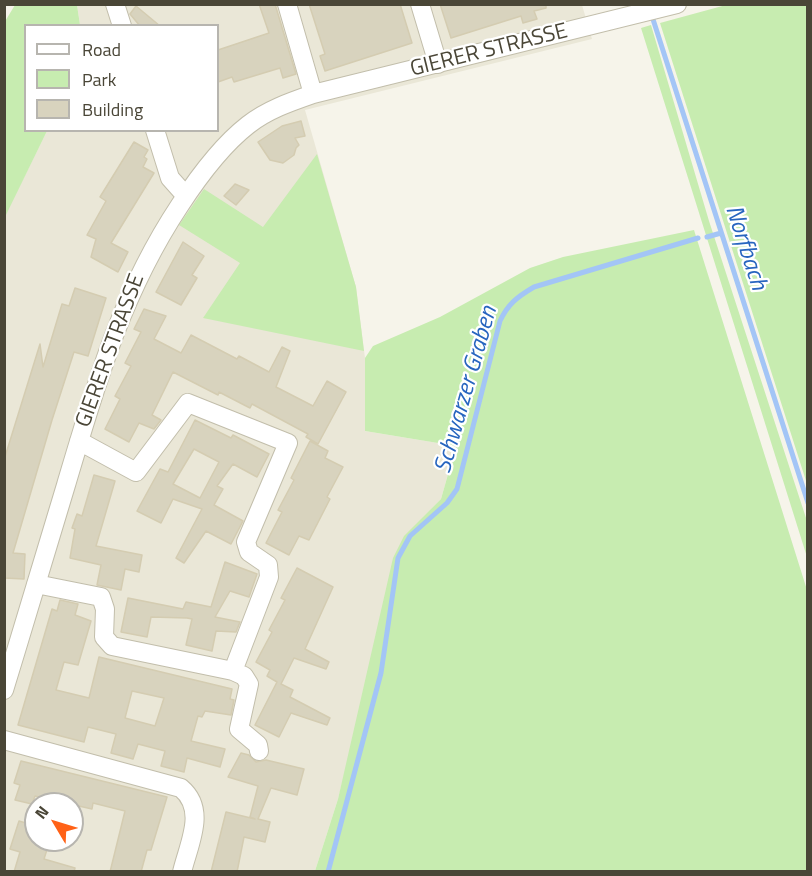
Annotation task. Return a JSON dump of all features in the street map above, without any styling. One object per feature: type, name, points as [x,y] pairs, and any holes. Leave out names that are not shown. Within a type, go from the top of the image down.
[{"type":"street","points":[[115,4],[121,24]]},
{"type":"street","points":[[287,4],[313,94]]},
{"type":"street","points":[[420,4],[438,64]]},
{"type":"street","name":"GIERER STRASSE","points":[[4,690],[79,441],[125,302],[149,254],[186,196],[222,151],[248,125],[286,103],[313,94],[675,5]]},
{"type":"street","points":[[156,132],[170,178],[186,196]]},
{"type":"street","points":[[79,441],[136,472],[188,403],[288,443],[247,539],[249,552],[266,563],[270,572],[233,671]]},
{"type":"street","points":[[36,584],[101,597],[105,609],[104,637],[112,646],[233,671],[244,676],[249,684],[239,729],[258,745],[259,751]]},
{"type":"street","points":[[4,740],[181,788],[194,803],[196,816],[182,872]]},
{"type":"shaded area","points":[[77,5],[582,5],[592,39],[305,110],[356,287],[365,358],[365,431],[456,446],[441,499],[405,536],[338,799],[315,871],[5,871],[4,217],[46,132],[219,132],[219,24],[80,24]]},
{"type":"green space","points":[[15,5],[77,5],[80,24],[24,24],[24,132],[47,132],[5,217],[4,23]]},
{"type":"green space","points":[[726,5],[807,5],[807,484],[660,23]]},
{"type":"green space","points":[[651,25],[709,221],[807,521],[807,557],[641,28]]},
{"type":"green space","points":[[317,154],[356,287],[364,351],[203,318],[240,263],[179,225],[204,189],[263,227]]},
{"type":"green space","points":[[694,230],[807,590],[807,871],[315,871],[338,799],[393,558],[404,536],[441,499],[456,446],[365,431],[365,358],[373,346],[440,317],[530,268],[563,257]]},
{"type":"building","points":[[259,4],[275,4],[296,74],[283,78],[280,68],[234,82],[232,77],[219,82],[219,50],[269,33]]},
{"type":"building","points":[[309,4],[400,4],[412,43],[325,71],[320,56],[325,54]]},
{"type":"building","points":[[440,4],[546,4],[546,8],[534,11],[537,19],[523,23],[521,16],[451,38]]},
{"type":"building","points":[[136,6],[158,24],[138,24],[130,14]]},
{"type":"building","points":[[301,121],[305,136],[295,138],[299,145],[294,155],[283,163],[270,160],[258,142],[282,126]]},
{"type":"building","points":[[134,142],[148,150],[144,157],[147,159],[143,167],[154,173],[111,243],[128,252],[118,272],[91,257],[96,239],[87,235],[106,201],[100,197]]},
{"type":"building","points":[[235,184],[249,190],[236,205],[224,196]]},
{"type":"building","points":[[183,242],[204,256],[192,275],[197,278],[181,305],[156,292]]},
{"type":"building","points":[[75,288],[106,298],[88,356],[74,352],[13,553],[25,554],[24,579],[4,578],[4,460],[40,344],[43,367],[62,304],[69,306]]},
{"type":"building","points":[[144,309],[166,316],[154,339],[181,353],[191,335],[237,359],[239,356],[269,372],[282,347],[290,351],[276,387],[313,406],[327,381],[346,392],[318,444],[306,437],[308,434],[252,404],[250,408],[173,372],[152,415],[161,420],[154,429],[139,423],[129,442],[105,429],[120,399],[115,396],[131,366],[125,363],[141,332],[134,329]]},
{"type":"building","points":[[195,420],[231,438],[233,435],[269,454],[257,477],[233,464],[217,486],[223,489],[214,505],[243,521],[231,544],[206,531],[184,563],[176,558],[202,509],[173,499],[161,523],[137,511],[160,469],[168,472]],"holes":[[[194,449],[219,462],[200,498],[173,484]]]},
{"type":"building","points":[[310,441],[328,451],[325,458],[343,467],[327,497],[330,499],[309,540],[299,536],[289,555],[266,543],[282,512],[278,510],[294,480],[291,478]]},
{"type":"building","points":[[94,475],[115,481],[96,546],[142,555],[139,572],[125,569],[121,590],[97,585],[101,565],[70,558],[75,529],[72,528],[77,514],[82,516]]},
{"type":"building","points":[[225,562],[257,574],[249,597],[230,591],[215,617],[240,622],[236,632],[216,631],[212,651],[186,645],[192,619],[151,617],[147,637],[121,632],[128,598],[183,609],[186,602],[211,607]]},
{"type":"building","points":[[297,568],[333,587],[305,649],[329,662],[326,669],[294,658],[281,684],[293,690],[290,697],[330,718],[327,725],[291,713],[279,737],[255,725],[277,682],[267,676],[270,670],[256,662],[285,600],[281,598]]},
{"type":"building","points":[[60,600],[78,604],[75,615],[91,621],[78,665],[64,662],[56,690],[89,698],[99,657],[232,689],[230,699],[234,700],[231,715],[205,711],[202,717],[198,716],[191,741],[225,749],[220,767],[187,758],[184,772],[161,766],[165,751],[138,744],[133,759],[111,753],[116,734],[88,727],[84,742],[18,725],[52,609],[57,611]],"holes":[[[132,691],[164,698],[155,726],[125,718]]]},
{"type":"building","points":[[241,753],[249,755],[256,762],[266,760],[304,769],[297,795],[271,788],[258,819],[270,822],[265,842],[244,837],[237,872],[211,872],[226,812],[255,819],[250,817],[258,786],[228,777]]},
{"type":"building","points":[[21,761],[167,797],[151,850],[147,850],[141,872],[110,872],[125,811],[93,803],[92,809],[84,807],[84,792],[24,792],[24,802],[15,800],[20,785],[14,783]]},
{"type":"building","points":[[19,821],[24,822],[24,852],[46,852],[44,859],[75,868],[74,872],[14,872],[20,852],[10,849]]},
{"type":"waterway","name":"Norfbach","points":[[651,13],[808,503]]},
{"type":"waterway","name":"Schwarzer Graben","points":[[707,237],[721,233]]},
{"type":"waterway","name":"Schwarzer Graben","points":[[328,872],[381,673],[398,558],[410,536],[447,503],[457,489],[503,315],[514,301],[534,287],[698,238]]}]
